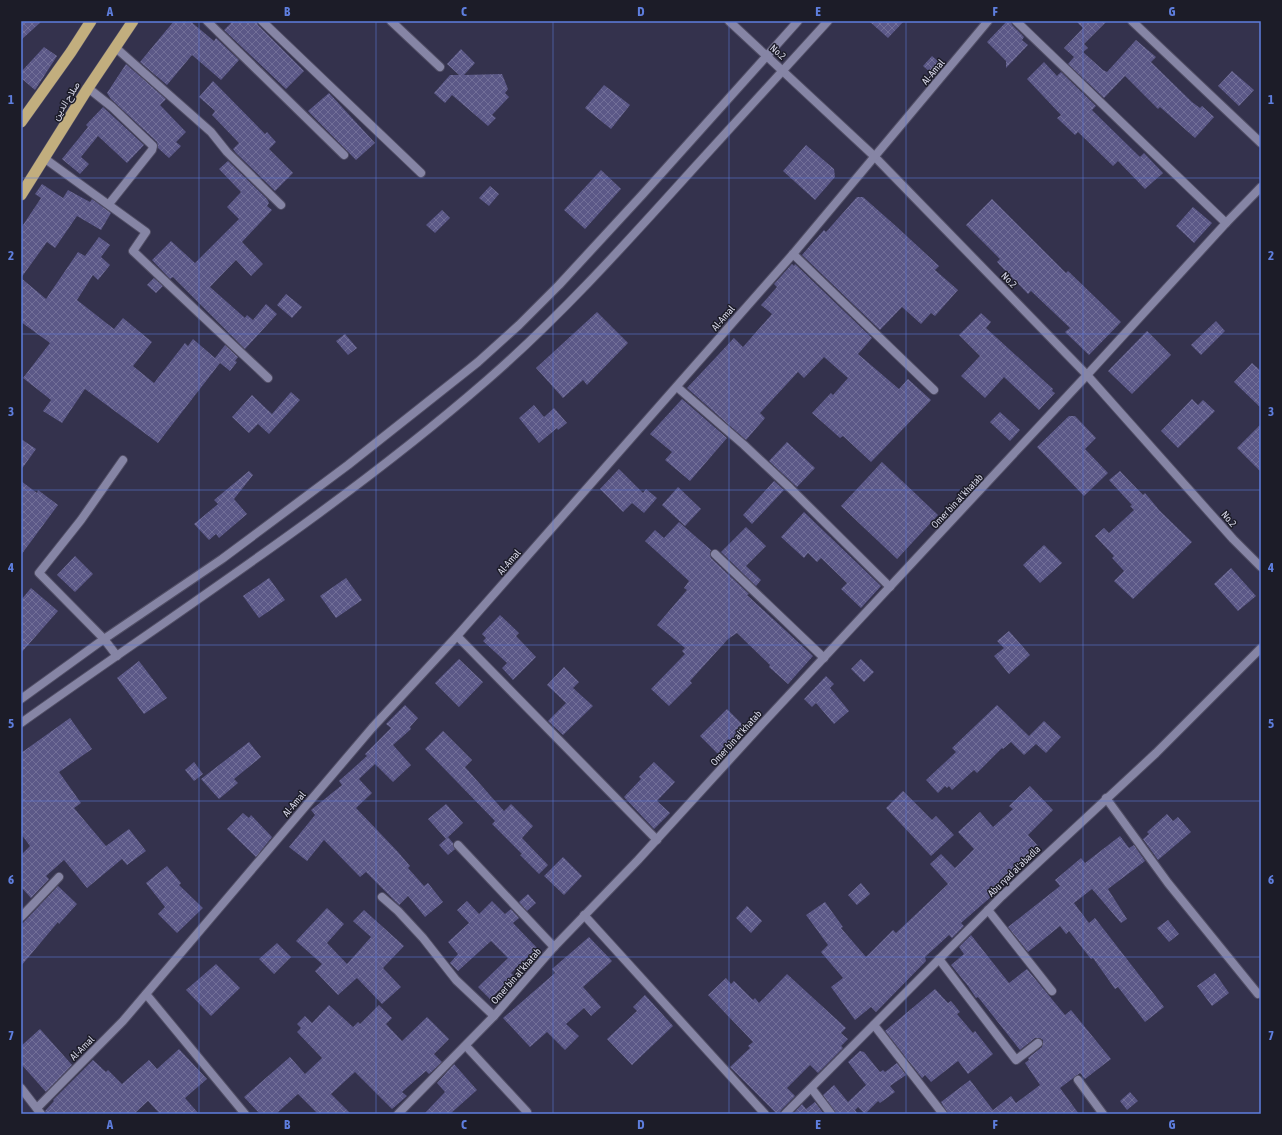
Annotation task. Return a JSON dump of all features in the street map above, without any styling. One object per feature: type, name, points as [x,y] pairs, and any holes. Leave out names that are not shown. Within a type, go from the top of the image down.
[{"type":"highway","name":"صلاح الدين","points":[[21,195],[88,88],[133,21]]},
{"type":"highway","points":[[21,122],[72,52],[89,22]]},
{"type":"street","points":[[207,21],[344,155]]},
{"type":"street","points":[[262,21],[421,173]]},
{"type":"street","points":[[391,21],[440,67]]},
{"type":"street","name":"No.2","points":[[729,21],[874,156],[1087,375],[1233,538],[1261,567]]},
{"type":"street","points":[[21,699],[104,639],[235,550],[348,465],[478,362],[519,326],[559,285],[642,196],[798,21]]},
{"type":"street","points":[[21,723],[237,572],[349,490],[486,381],[534,337],[621,249],[828,21]]},
{"type":"street","name":"Al-Amal","points":[[39,1111],[123,1021],[372,728],[458,636],[793,254],[988,21]]},
{"type":"street","points":[[1016,21],[1226,223]]},
{"type":"street","points":[[1132,21],[1261,143]]},
{"type":"street","points":[[116,48],[211,132],[227,152],[281,205]]},
{"type":"street","points":[[88,88],[112,107],[153,146],[152,150],[109,204]]},
{"type":"street","points":[[44,158],[146,232],[134,251],[268,378]]},
{"type":"street","name":"Omer bin al'khatab","points":[[398,1114],[494,1016],[554,947],[657,840],[1226,223],[1261,187]]},
{"type":"street","points":[[793,254],[934,390]]},
{"type":"street","points":[[677,387],[744,445],[890,587]]},
{"type":"street","points":[[117,656],[104,639],[39,573],[82,520],[123,460]]},
{"type":"street","points":[[716,554],[824,658]]},
{"type":"street","points":[[458,636],[657,840]]},
{"type":"street","name":"Abu ryad al'abadla","points":[[785,1114],[812,1089],[988,910],[1106,798],[1156,754],[1261,648]]},
{"type":"street","points":[[1106,798],[1168,883],[1258,994]]},
{"type":"street","points":[[458,845],[554,947]]},
{"type":"street","points":[[21,917],[59,877]]},
{"type":"street","points":[[382,897],[398,911],[423,938],[456,980],[494,1016]]},
{"type":"street","points":[[988,910],[1052,991]]},
{"type":"street","points":[[584,915],[765,1114]]},
{"type":"street","points":[[939,959],[1016,1060],[1038,1043]]},
{"type":"street","points":[[146,994],[245,1114]]},
{"type":"street","points":[[874,1025],[943,1114]]},
{"type":"street","points":[[466,1046],[527,1112]]},
{"type":"street","points":[[1078,1080],[1103,1114]]},
{"type":"street","points":[[21,1088],[39,1111]]},
{"type":"street","points":[[812,1089],[831,1114]]},
{"type":"building","points":[[21,21],[42,21],[21,40]]},
{"type":"building","points":[[174,21],[190,21],[214,41],[216,38],[239,60],[221,80],[192,55],[167,85],[140,62]]},
{"type":"building","points":[[233,21],[257,21],[258,25],[304,71],[286,89],[224,30]]},
{"type":"building","points":[[869,21],[904,21],[888,38]]},
{"type":"building","points":[[1007,21],[1011,21],[1012,25],[1024,37],[1022,40],[1028,45],[1006,68],[1006,61],[987,42]]},
{"type":"building","points":[[1076,21],[1107,21],[1084,44],[1088,48],[1083,52],[1103,70],[1107,72],[1136,40],[1156,57],[1151,62],[1192,102],[1200,108],[1202,106],[1214,117],[1195,138],[1160,107],[1158,109],[1125,76],[1104,98],[1068,64],[1074,57],[1064,48],[1083,28]]},
{"type":"building","points":[[44,47],[57,56],[35,90],[21,78],[21,72]]},
{"type":"building","points":[[461,49],[475,63],[464,75],[502,74],[508,89],[505,93],[509,97],[492,115],[496,118],[488,126],[452,95],[445,103],[434,93],[450,75],[459,75],[447,64]]},
{"type":"building","points":[[932,56],[940,63],[931,73],[923,66]]},
{"type":"building","points":[[1044,62],[1057,76],[1061,72],[1096,106],[1092,110],[1095,113],[1140,157],[1144,153],[1163,173],[1145,189],[1118,161],[1113,166],[1078,132],[1075,135],[1057,118],[1061,115],[1027,79]]},
{"type":"building","points":[[126,64],[166,99],[160,105],[186,132],[176,142],[181,146],[169,158],[158,148],[157,142],[111,99],[107,93]]},
{"type":"building","points":[[1232,71],[1254,90],[1239,106],[1218,86]]},
{"type":"building","points":[[213,81],[265,134],[267,132],[276,142],[269,149],[293,173],[275,191],[236,153],[233,149],[239,143],[212,115],[215,111],[199,97]]},
{"type":"building","points":[[604,85],[630,105],[611,129],[585,108]]},
{"type":"building","points":[[329,93],[375,143],[356,160],[308,111]]},
{"type":"building","points":[[103,107],[144,145],[127,163],[98,136],[81,157],[89,164],[80,174],[62,159],[88,127],[86,125]]},
{"type":"building","points":[[806,145],[834,169],[835,177],[815,200],[783,171]]},
{"type":"building","points":[[228,161],[267,199],[269,203],[267,206],[272,210],[242,242],[263,264],[251,276],[236,260],[210,287],[245,318],[247,315],[253,320],[266,304],[277,314],[245,349],[173,277],[170,279],[152,260],[171,241],[195,263],[239,219],[227,207],[241,192],[219,169]]},
{"type":"building","points":[[601,170],[621,189],[585,229],[564,210]]},
{"type":"building","points":[[42,184],[63,198],[68,190],[90,202],[92,199],[111,213],[101,230],[77,216],[55,248],[47,242],[21,278],[21,228],[41,198],[35,194]]},
{"type":"building","points":[[490,186],[499,194],[489,206],[479,198]]},
{"type":"building","points":[[857,197],[863,197],[897,227],[939,266],[935,270],[958,290],[935,316],[931,313],[921,324],[902,307],[880,330],[802,255],[824,230],[826,232]]},
{"type":"building","points":[[992,199],[1066,273],[1068,271],[1121,322],[1089,355],[1065,332],[1070,328],[1031,291],[1028,294],[997,262],[1000,259],[966,225]]},
{"type":"building","points":[[1193,207],[1212,223],[1194,243],[1176,226]]},
{"type":"building","points":[[442,210],[450,218],[435,233],[426,225]]},
{"type":"building","points":[[99,237],[110,245],[101,257],[110,265],[98,280],[93,275],[77,300],[114,329],[123,318],[152,342],[133,366],[154,383],[185,343],[188,346],[193,339],[215,358],[225,345],[238,357],[235,361],[237,362],[230,371],[220,363],[158,443],[85,389],[62,423],[43,411],[51,400],[23,378],[50,343],[21,322],[21,278],[46,299],[78,252],[85,256]]},
{"type":"building","points":[[792,264],[794,266],[795,264],[872,338],[858,354],[899,389],[908,379],[931,400],[871,462],[843,436],[840,438],[812,413],[831,393],[833,395],[848,378],[824,357],[804,378],[798,372],[760,413],[765,418],[746,440],[687,388],[734,338],[743,347],[772,314],[761,305],[777,287],[774,284]]},
{"type":"building","points":[[154,278],[163,286],[156,293],[147,285]]},
{"type":"building","points":[[286,294],[302,307],[292,318],[277,305]]},
{"type":"building","points":[[597,312],[628,343],[587,385],[583,380],[563,398],[536,368]]},
{"type":"building","points":[[981,313],[991,322],[986,328],[1053,389],[1052,391],[1055,393],[1039,410],[1004,377],[985,398],[961,376],[980,356],[959,335]]},
{"type":"building","points":[[1216,321],[1225,331],[1201,355],[1191,345]]},
{"type":"building","points":[[1147,331],[1171,355],[1132,394],[1108,371]]},
{"type":"building","points":[[345,334],[357,348],[348,355],[336,341]]},
{"type":"building","points":[[1252,363],[1261,371],[1261,408],[1234,382]]},
{"type":"building","points":[[291,392],[300,400],[269,434],[258,424],[249,433],[232,417],[252,395],[272,414]]},
{"type":"building","points":[[682,399],[727,438],[690,481],[665,460],[672,452],[650,434]]},
{"type":"building","points":[[1192,399],[1198,405],[1203,400],[1215,411],[1178,448],[1161,431]]},
{"type":"building","points":[[534,405],[544,417],[554,408],[567,423],[558,430],[557,428],[539,443],[519,418]]},
{"type":"building","points":[[1000,412],[1020,430],[1010,441],[990,422]]},
{"type":"building","points":[[1069,416],[1075,416],[1096,438],[1085,449],[1108,473],[1084,496],[1037,447]]},
{"type":"building","points":[[1261,424],[1261,472],[1237,448]]},
{"type":"building","points":[[21,439],[36,449],[21,470]]},
{"type":"building","points":[[787,442],[815,468],[797,487],[769,461]]},
{"type":"building","points":[[882,462],[938,515],[897,559],[841,506]]},
{"type":"building","points":[[619,469],[643,493],[646,489],[657,498],[644,513],[632,503],[623,512],[600,489]]},
{"type":"building","points":[[249,471],[253,475],[234,499],[247,514],[219,538],[216,534],[209,540],[194,524],[218,504],[214,500]]},
{"type":"building","points":[[1120,471],[1143,495],[1145,493],[1160,511],[1192,542],[1133,599],[1114,581],[1124,571],[1112,558],[1114,556],[1095,536],[1104,528],[1109,533],[1134,510],[1130,506],[1132,505],[1109,480]]},
{"type":"building","points":[[21,481],[37,493],[38,490],[58,505],[21,555]]},
{"type":"building","points":[[774,481],[784,490],[752,524],[743,515]]},
{"type":"building","points":[[678,487],[701,509],[685,526],[662,505]]},
{"type":"building","points":[[804,512],[881,586],[861,608],[841,589],[847,583],[821,558],[817,562],[808,553],[804,558],[781,537]]},
{"type":"building","points":[[679,522],[711,550],[711,558],[749,594],[747,595],[813,656],[788,684],[769,667],[770,665],[737,633],[728,639],[690,681],[692,683],[669,706],[651,689],[685,654],[682,651],[685,648],[657,625],[687,590],[684,588],[689,581],[645,541],[655,530],[664,538]]},
{"type":"building","points":[[746,527],[766,546],[746,566],[761,580],[756,586],[721,552]]},
{"type":"building","points":[[1044,545],[1062,563],[1040,583],[1023,565]]},
{"type":"building","points":[[75,556],[93,574],[75,592],[57,575]]},
{"type":"building","points":[[1231,568],[1256,596],[1238,611],[1214,584]]},
{"type":"building","points":[[269,578],[285,600],[259,618],[243,596]]},
{"type":"building","points":[[346,578],[362,600],[336,618],[320,596]]},
{"type":"building","points":[[31,588],[58,611],[21,653],[21,600]]},
{"type":"building","points":[[500,615],[519,633],[516,636],[536,657],[513,680],[502,668],[507,663],[483,641],[486,638],[482,634]]},
{"type":"building","points":[[1009,631],[1030,655],[1009,674],[994,656],[1004,648],[997,641]]},
{"type":"building","points":[[459,659],[483,682],[459,707],[435,683]]},
{"type":"building","points":[[861,659],[874,672],[864,682],[851,669]]},
{"type":"building","points":[[139,661],[167,698],[144,714],[117,678]]},
{"type":"building","points":[[564,667],[579,682],[573,688],[593,706],[563,735],[548,721],[566,703],[547,685]]},
{"type":"building","points":[[826,676],[834,684],[830,688],[849,711],[834,724],[816,703],[812,707],[804,699]]},
{"type":"building","points":[[405,705],[418,718],[410,727],[411,729],[393,745],[411,765],[393,782],[375,764],[359,779],[372,793],[356,808],[398,852],[410,866],[408,868],[424,886],[428,883],[443,902],[425,917],[408,896],[399,905],[366,872],[360,877],[324,840],[307,861],[289,847],[315,815],[311,810],[342,785],[339,781],[367,756],[365,754],[391,728],[386,724]]},
{"type":"building","points":[[997,705],[1029,736],[1044,721],[1061,737],[1046,753],[1036,744],[1024,755],[1011,742],[1003,749],[1002,748],[977,773],[974,770],[952,790],[949,786],[947,788],[945,786],[938,793],[926,780],[956,752],[952,748]]},
{"type":"building","points":[[727,709],[745,727],[718,754],[700,736]]},
{"type":"building","points":[[70,718],[92,749],[59,772],[81,803],[74,808],[106,846],[129,829],[146,851],[127,865],[122,859],[87,888],[64,860],[46,876],[49,879],[31,898],[21,887],[21,855],[30,846],[21,834],[21,753]]},
{"type":"building","points":[[443,731],[472,760],[465,767],[504,811],[511,804],[533,826],[522,838],[548,865],[539,874],[520,855],[522,854],[492,824],[495,821],[425,749]]},
{"type":"building","points":[[249,742],[261,757],[234,779],[238,783],[219,799],[201,779]]},
{"type":"building","points":[[194,762],[203,774],[194,781],[185,770]]},
{"type":"building","points":[[654,762],[675,782],[657,801],[670,813],[654,829],[624,797],[641,779],[639,777]]},
{"type":"building","points":[[1030,786],[1053,810],[1028,835],[1039,847],[997,885],[1000,889],[961,923],[964,926],[952,938],[949,935],[925,957],[926,961],[876,1012],[871,1007],[855,1020],[831,987],[843,978],[821,952],[828,945],[806,915],[825,902],[843,927],[841,928],[866,957],[893,930],[896,933],[948,884],[930,864],[941,854],[955,868],[974,849],[958,832],[980,812],[993,827],[1013,809],[1009,806]]},
{"type":"building","points":[[903,791],[932,820],[936,816],[954,835],[931,856],[886,808]]},
{"type":"building","points":[[446,804],[463,823],[446,839],[428,819]]},
{"type":"building","points":[[243,813],[249,818],[251,815],[272,837],[256,857],[227,829]]},
{"type":"building","points":[[1167,814],[1173,821],[1178,817],[1191,832],[1158,860],[1143,839],[1149,834],[1147,832]]},
{"type":"building","points":[[1120,836],[1129,848],[1134,845],[1145,861],[1108,889],[1127,919],[1121,923],[1092,889],[1074,903],[1089,923],[1095,918],[1164,1007],[1145,1022],[1118,987],[1115,989],[1093,958],[1091,959],[1069,931],[1066,934],[1060,926],[1028,952],[1008,927],[1060,886],[1055,880],[1081,858],[1085,863]]},
{"type":"building","points":[[448,837],[453,843],[455,849],[448,855],[439,845]]},
{"type":"building","points":[[563,857],[582,876],[564,895],[544,876]]},
{"type":"building","points":[[167,866],[181,883],[179,885],[203,908],[177,933],[158,914],[165,907],[146,883]]},
{"type":"building","points":[[861,883],[870,894],[857,905],[848,895]]},
{"type":"building","points":[[58,886],[77,904],[59,924],[58,922],[21,966],[21,925]]},
{"type":"building","points":[[528,894],[536,903],[527,911],[519,902]]},
{"type":"building","points":[[467,901],[479,914],[492,901],[505,914],[511,909],[519,918],[513,923],[537,948],[511,973],[514,976],[490,999],[478,987],[508,958],[491,941],[458,971],[450,963],[458,954],[448,942],[469,923],[457,910]]},
{"type":"building","points":[[747,906],[762,921],[751,933],[736,918]]},
{"type":"building","points":[[327,908],[344,924],[327,943],[347,964],[371,937],[353,921],[364,910],[404,946],[383,968],[401,987],[382,1004],[357,978],[338,995],[315,971],[322,964],[296,941]]},
{"type":"building","points":[[1168,920],[1179,934],[1169,942],[1157,928]]},
{"type":"building","points":[[971,935],[1009,983],[1027,969],[1065,1015],[1071,1010],[1111,1059],[1085,1079],[1080,1073],[1060,1088],[1079,1114],[948,1114],[941,1102],[970,1080],[993,1110],[1011,1096],[1016,1103],[1040,1085],[1025,1063],[1029,1060],[1028,1058],[1042,1047],[1043,1040],[1040,1038],[1035,1038],[1020,1050],[978,997],[976,998],[951,965],[964,954],[959,947]]},
{"type":"building","points":[[589,937],[612,961],[583,987],[601,1007],[591,1016],[584,1008],[566,1024],[579,1036],[565,1050],[547,1032],[530,1047],[503,1018],[555,973],[552,969]]},
{"type":"building","points":[[277,943],[291,957],[274,974],[259,959]]},
{"type":"building","points":[[216,964],[240,988],[211,1016],[186,990]]},
{"type":"building","points":[[1215,973],[1229,993],[1212,1006],[1197,986]]},
{"type":"building","points":[[787,974],[846,1028],[841,1033],[848,1039],[841,1046],[843,1048],[818,1073],[810,1065],[787,1088],[795,1096],[781,1110],[780,1114],[777,1114],[730,1067],[750,1048],[748,1046],[753,1042],[708,995],[726,978],[731,984],[734,981],[753,1000],[755,998],[759,1003]]},
{"type":"building","points":[[935,989],[948,1003],[951,1001],[960,1012],[957,1014],[973,1033],[975,1031],[993,1054],[968,1074],[958,1061],[931,1082],[925,1075],[922,1078],[885,1031]]},
{"type":"building","points":[[645,995],[673,1026],[632,1065],[607,1039],[637,1011],[633,1007]]},
{"type":"building","points":[[329,1005],[353,1027],[358,1022],[360,1024],[379,1005],[392,1018],[386,1024],[402,1041],[427,1017],[449,1039],[434,1054],[442,1062],[429,1074],[426,1071],[402,1092],[407,1096],[392,1109],[355,1072],[331,1094],[351,1114],[318,1114],[298,1094],[276,1114],[260,1114],[244,1097],[290,1057],[305,1074],[322,1058],[297,1032],[301,1028],[297,1024],[305,1016],[312,1023]]},
{"type":"building","points":[[40,1029],[72,1065],[46,1092],[21,1064],[21,1046]]},
{"type":"building","points":[[179,1049],[207,1079],[185,1098],[199,1114],[160,1114],[148,1101],[134,1114],[46,1114],[45,1111],[54,1101],[53,1100],[93,1060],[106,1072],[108,1070],[122,1084],[149,1060],[157,1069]]},
{"type":"building","points":[[860,1051],[864,1052],[880,1072],[883,1070],[885,1072],[897,1063],[906,1075],[890,1086],[895,1092],[880,1103],[878,1101],[865,1114],[858,1107],[855,1110],[858,1114],[836,1114],[823,1095],[834,1085],[848,1102],[866,1085],[848,1062]]},
{"type":"building","points":[[454,1064],[477,1090],[450,1114],[424,1114],[445,1092],[437,1083]]},
{"type":"building","points":[[1130,1092],[1138,1101],[1127,1110],[1120,1101]]},
{"type":"building","points":[[815,1102],[824,1114],[793,1114],[802,1104],[806,1109]]}]
